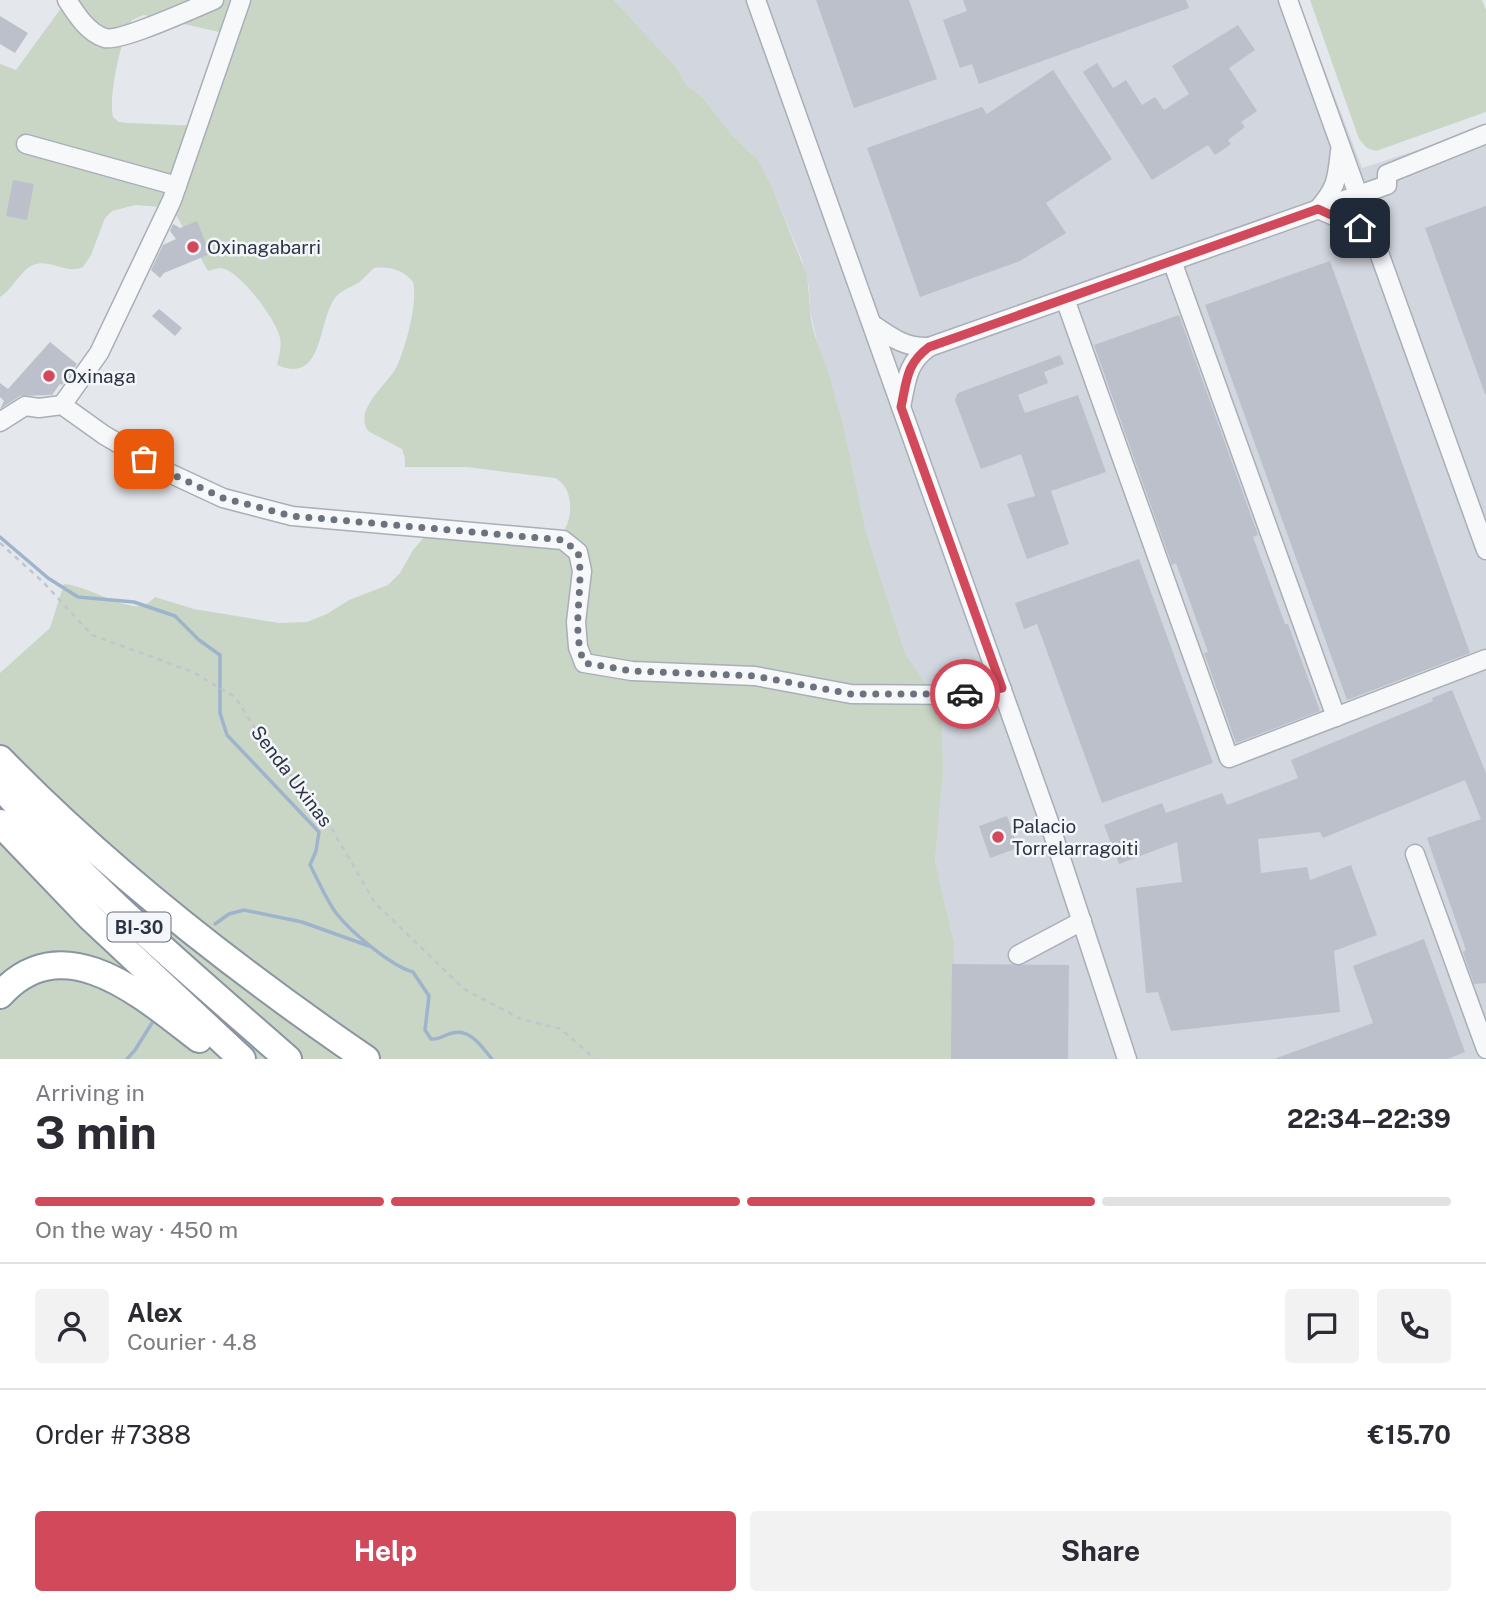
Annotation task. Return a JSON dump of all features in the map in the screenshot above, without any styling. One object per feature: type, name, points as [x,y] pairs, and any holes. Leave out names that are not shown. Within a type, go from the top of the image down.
[{"type":"highway","points":[[0,759],[130,881],[366,1059]]},
{"type":"highway","name":"BI-30","points":[[0,785],[44,835],[117,908],[288,1059]]},
{"type":"highway","name":"BI-30","points":[[0,823],[90,917],[242,1059]]},
{"type":"highway","points":[[0,995],[17,980],[37,970],[65,965],[99,971],[143,996],[226,1059]]},
{"type":"street","points":[[67,0],[80,19],[95,33],[115,39],[214,0]]},
{"type":"street","points":[[62,405],[99,353],[177,186],[241,0]]},
{"type":"street","points":[[756,0],[1002,688],[1126,1059]]},
{"type":"street","points":[[1288,0],[1486,550]]},
{"type":"street","points":[[885,363],[893,355],[918,350],[1387,185],[1388,174],[1486,134]]},
{"type":"street","points":[[26,144],[177,186]]},
{"type":"street","points":[[1318,209],[1330,196],[1336,183],[1340,148]]},
{"type":"street","points":[[1318,209],[1360,228],[1375,238]]},
{"type":"street","points":[[1172,261],[1336,717]]},
{"type":"street","points":[[1065,299],[1229,758],[1486,659]]},
{"type":"street","points":[[872,324],[898,342],[918,350]]},
{"type":"street","points":[[901,407],[908,372],[918,350]]},
{"type":"street","points":[[0,422],[24,406],[39,408],[62,405],[104,435],[165,471],[223,498],[292,516],[563,540],[578,552],[582,571],[576,622],[578,647],[584,663],[632,671],[755,676],[851,694],[962,695],[1002,688]]},
{"type":"street","points":[[1415,854],[1486,1049]]},
{"type":"street","points":[[1018,955],[1082,921]]},
{"type":"path","name":"Senda Uxinas","points":[[0,542],[43,582],[92,635],[193,672],[235,697],[264,742],[325,817],[375,903],[464,989],[521,1019],[561,1029],[595,1059]]},
{"type":"shaded area","points":[[614,0],[1298,0],[1362,168],[1486,128],[1486,1059],[961,1059],[954,942],[935,861],[943,774],[942,717],[931,691],[905,653],[866,531],[841,414],[819,350],[802,260],[774,192],[751,153],[732,135],[704,99],[686,84],[675,66]]},
{"type":"green space","points":[[67,0],[614,0],[675,66],[686,84],[704,99],[732,135],[758,160],[774,192],[806,273],[813,327],[841,414],[866,531],[905,653],[931,691],[942,717],[943,774],[935,861],[954,942],[961,1059],[0,1059],[0,673],[50,628],[64,584],[132,606],[144,605],[155,597],[194,609],[279,623],[307,622],[327,614],[349,600],[388,585],[400,573],[413,550],[425,536],[562,533],[570,512],[566,488],[555,478],[467,467],[405,467],[402,449],[368,431],[365,414],[368,405],[397,366],[413,313],[413,282],[396,270],[374,268],[360,281],[337,295],[329,309],[311,359],[303,366],[292,369],[277,365],[280,338],[273,320],[258,299],[225,269],[208,271],[172,208],[135,205],[112,211],[105,218],[91,255],[83,267],[70,269],[46,263],[33,265],[0,297],[0,64],[16,70]],"holes":[[[144,15],[228,34],[201,126],[128,123],[119,122],[113,117],[112,96],[116,68],[132,20]]]},
{"type":"green space","points":[[1310,0],[1482,0],[1486,10],[1486,112],[1376,151],[1367,148],[1359,139]]},
{"type":"building","points":[[816,0],[909,0],[937,79],[854,108]]},
{"type":"building","points":[[963,0],[1186,0],[1189,8],[979,84],[972,64],[960,68],[943,20],[967,11]]},
{"type":"building","points":[[0,16],[28,33],[15,53],[0,44]]},
{"type":"building","points":[[1238,25],[1255,50],[1229,68],[1257,111],[1241,122],[1245,127],[1228,140],[1231,144],[1215,155],[1208,145],[1152,180],[1083,72],[1097,63],[1113,88],[1126,80],[1142,105],[1155,97],[1164,110],[1189,94],[1172,66]]},
{"type":"building","points":[[1053,70],[1112,159],[1046,203],[1066,233],[1020,261],[920,297],[867,148],[982,107],[987,114]]},
{"type":"building","points":[[13,180],[34,184],[27,220],[6,216]]},
{"type":"building","points":[[1486,206],[1486,394],[1485,394],[1425,228]]},
{"type":"building","points":[[197,221],[210,254],[164,273],[160,278],[151,270],[163,245],[176,239],[170,231],[173,224],[180,228]]},
{"type":"building","points":[[1330,261],[1470,653],[1347,700],[1205,305]]},
{"type":"building","points":[[159,309],[182,328],[175,336],[152,316]]},
{"type":"building","points":[[1179,315],[1258,535],[1253,537],[1320,711],[1236,743],[1204,653],[1208,652],[1176,563],[1172,565],[1094,345]]},
{"type":"building","name":"Oxinaga","points":[[50,342],[77,364],[62,385],[60,384],[52,395],[20,396],[0,409],[4,401],[0,397],[0,383],[8,389]]},
{"type":"building","points":[[1060,355],[1064,364],[1044,372],[1048,383],[1018,395],[1025,413],[1078,395],[1106,472],[1051,491],[1069,544],[1027,559],[1007,504],[1035,496],[1021,454],[981,469],[955,400],[958,393]]},
{"type":"building","points":[[1139,559],[1213,763],[1102,803],[1037,624],[1024,629],[1015,603]]},
{"type":"building","points":[[1452,690],[1486,773],[1486,983],[1474,984],[1463,952],[1466,950],[1427,838],[1481,819],[1465,780],[1323,838],[1320,832],[1258,839],[1261,873],[1307,867],[1310,880],[1351,865],[1377,935],[1334,951],[1340,1012],[1171,1031],[1158,992],[1146,993],[1136,888],[1182,882],[1177,842],[1119,864],[1104,825],[1162,803],[1166,813],[1222,793],[1227,805],[1298,778],[1291,760],[1433,701],[1432,698]]},
{"type":"building","name":"Palacio Torrelarragoiti","points":[[1007,816],[1018,848],[990,858],[979,826]]},
{"type":"building","points":[[1424,939],[1465,1052],[1448,1059],[1274,1059],[1373,1023],[1353,966]]},
{"type":"building","points":[[952,964],[1069,965],[1068,1059],[951,1059]]},
{"type":"waterway","points":[[0,537],[48,578],[78,597],[134,602],[175,616],[199,640],[220,655],[220,713],[227,735],[319,832],[316,851],[310,865],[336,913],[372,947],[394,963],[413,972],[429,996],[425,1030],[431,1039],[452,1033],[464,1033],[475,1040],[492,1059]]},
{"type":"waterway","points":[[215,924],[229,914],[244,910],[302,922],[369,946]]},
{"type":"waterway","points":[[127,1059],[152,1023]]},
{"type":"way so far","points":[[144,459],[223,498],[292,516],[563,540],[578,552],[582,571],[576,622],[578,647],[584,663],[632,671],[755,676],[851,694],[965,694]]},
{"type":"place","name":"Oxinagabarri","points":[[193,247]]},
{"type":"place","name":"Oxinaga","points":[[49,376]]},
{"type":"place","name":"Palacio Torrelarragoiti","points":[[998,837]]},
{"type":"route","points":[[965,694],[1002,688],[901,407],[908,372],[916,357],[929,347],[1318,209],[1360,228]]}]
